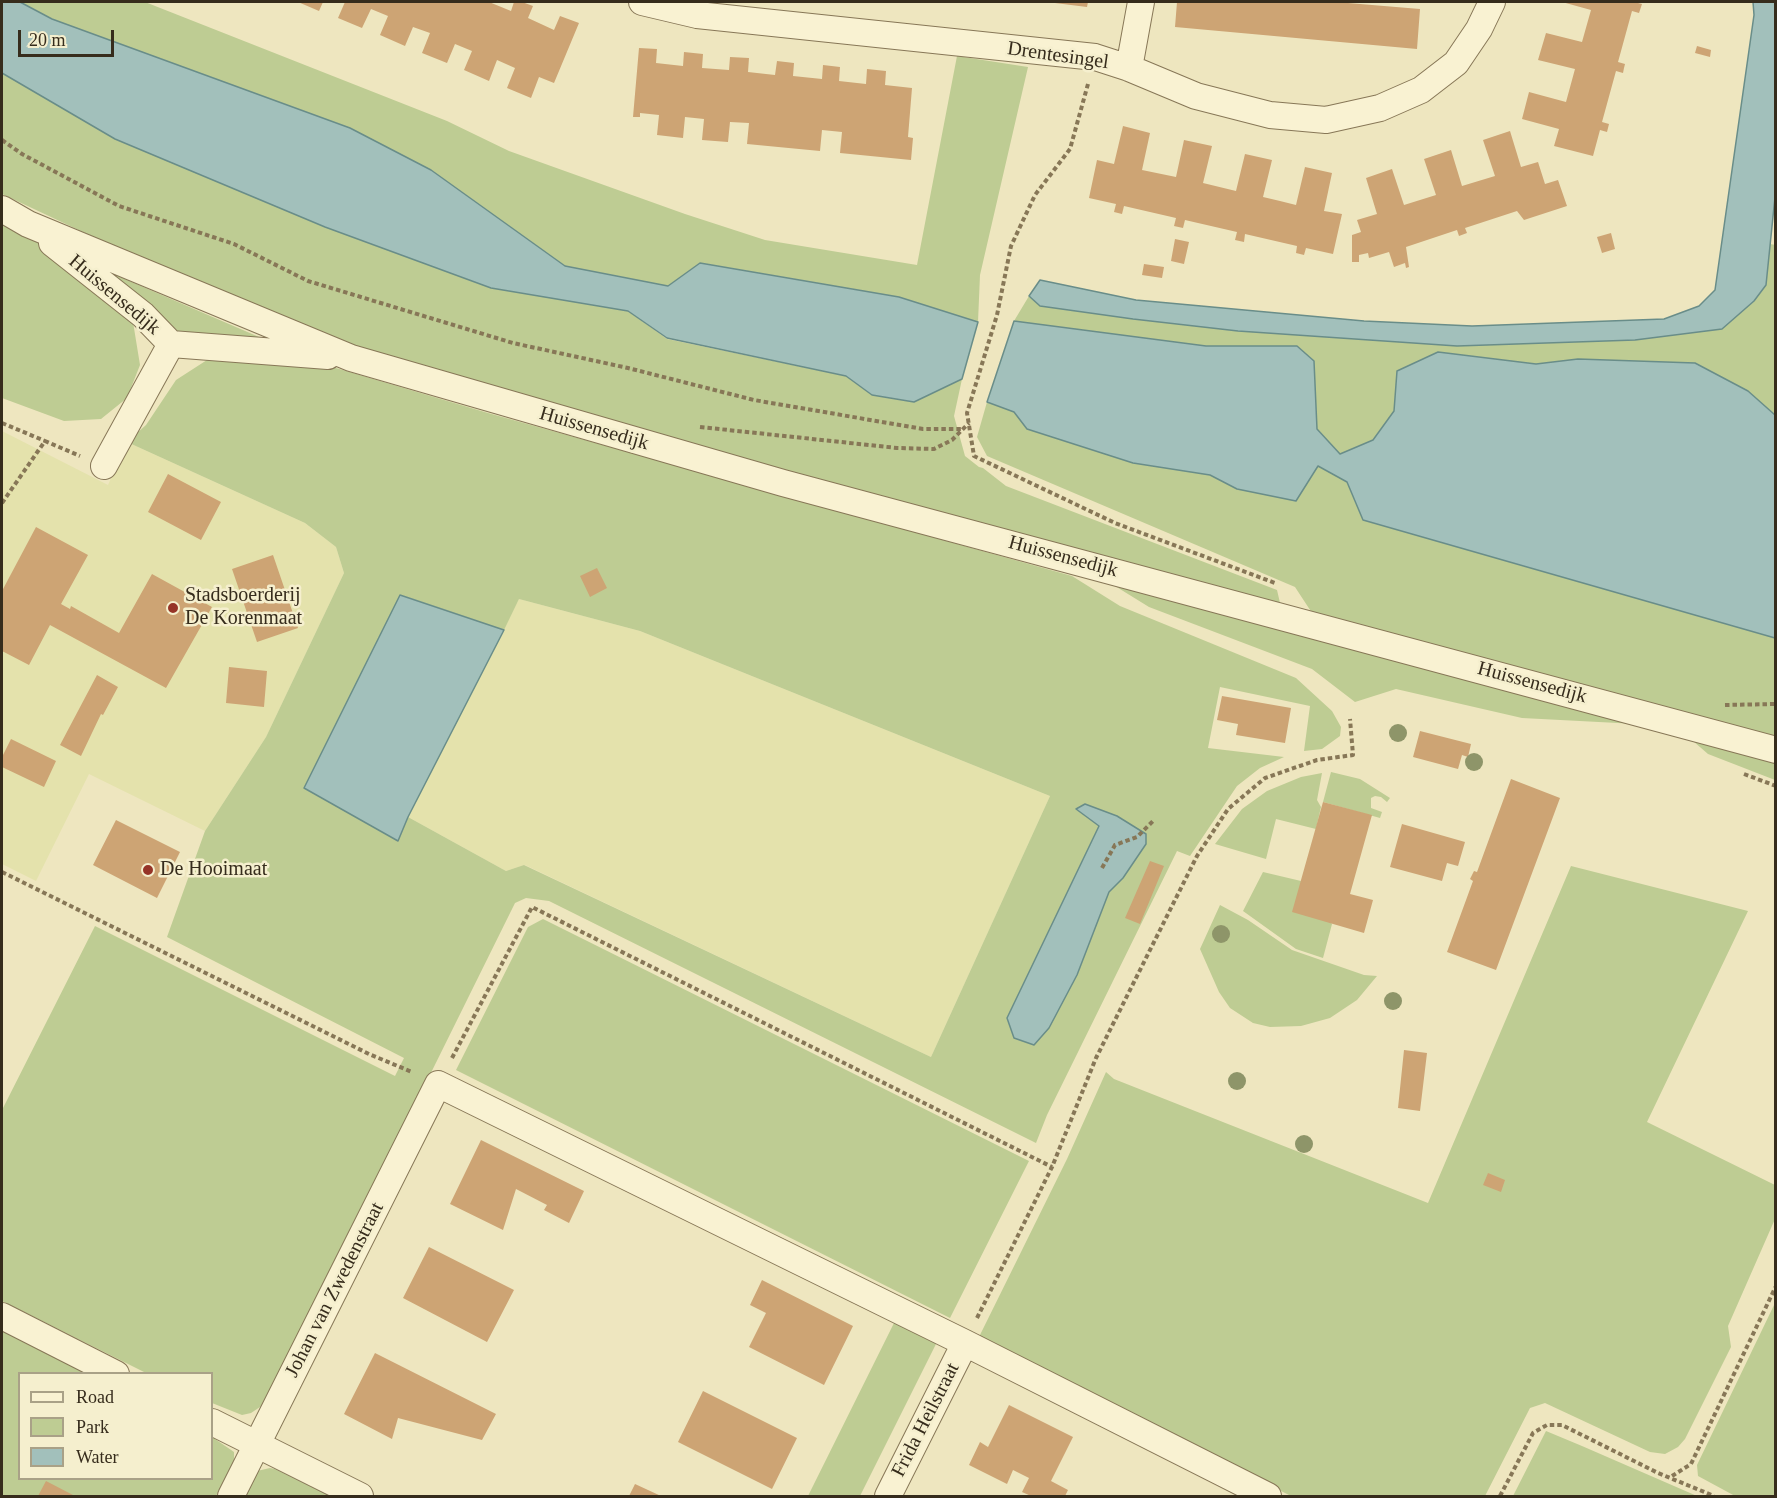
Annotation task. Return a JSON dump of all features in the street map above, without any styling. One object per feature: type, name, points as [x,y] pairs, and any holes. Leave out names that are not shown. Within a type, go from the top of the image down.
[{"type":"street","name":"Drentesingel","points":[[642,2],[697,15],[1095,57],[1207,99],[1270,115],[1326,120],[1380,108],[1421,90],[1456,63],[1479,29],[1492,2]]},
{"type":"street","points":[[1129,68],[1141,2]]},
{"type":"street","name":"Huissensedijk","points":[[2,209],[28,224],[351,358],[772,480],[1776,750]]},
{"type":"street","name":"Huissensedijk","points":[[28,224],[143,315],[171,344],[351,358]]},
{"type":"street","points":[[104,466],[171,344]]},
{"type":"street","points":[[438,1084],[965,1343],[1268,1497]]},
{"type":"street","name":"Johan van Zwedenstraat","points":[[231,1497],[438,1084]]},
{"type":"street","points":[[2,1316],[112,1372]]},
{"type":"street","name":"Frida Heilstraat","points":[[888,1497],[965,1343]]},
{"type":"street","points":[[222,1427],[360,1497]]},
{"type":"path","points":[[1095,57],[1070,149],[1035,195],[1011,246],[997,315],[968,412],[974,456],[1115,523],[1281,585]]},
{"type":"path","points":[[2,140],[22,154],[119,206],[234,244],[308,281],[513,343],[628,368],[754,400],[923,429],[962,429]]},
{"type":"path","points":[[2,423],[104,466]]},
{"type":"path","points":[[695,427],[897,448],[934,449],[952,440],[969,423]]},
{"type":"path","points":[[2,503],[45,441]]},
{"type":"path","points":[[965,1343],[1052,1167],[1095,1058],[1197,856],[1228,809],[1265,778],[1317,760],[1353,755],[1350,719]]},
{"type":"path","points":[[1102,868],[1115,845],[1137,837],[1148,829],[1154,820]]},
{"type":"path","points":[[2,872],[369,1054],[411,1071]]},
{"type":"path","points":[[438,1084],[532,907],[1052,1167]]},
{"type":"path","points":[[1672,1476],[1691,1464],[1776,1286]]},
{"type":"path","points":[[1500,1497],[1533,1433],[1547,1425],[1562,1425],[1570,1428],[1658,1473],[1672,1476],[1714,1497]]},
{"type":"shaded area","points":[[2,431],[108,485],[127,442],[305,523],[336,547],[344,573],[266,737],[205,831],[89,774],[36,881],[2,864]]},
{"type":"shaded area","points":[[519,599],[640,631],[1050,796],[931,1057],[525,865],[506,871],[408,817]]},
{"type":"green space","points":[[20,2],[145,2],[447,121],[509,151],[685,214],[765,240],[917,265],[957,56],[1028,67],[980,275],[978,322],[899,297],[701,263],[668,286],[565,266],[431,170],[350,128],[52,19]]},
{"type":"green space","points":[[2,73],[115,139],[325,227],[491,288],[628,311],[667,339],[846,376],[872,395],[914,402],[962,379],[954,416],[965,456],[979,467],[1006,486],[1277,590],[1280,603],[950,515],[630,440],[351,348],[151,264],[2,194]]},
{"type":"green space","points":[[2,222],[33,236],[133,322],[140,365],[127,398],[101,419],[64,421],[2,398]]},
{"type":"green space","points":[[1770,244],[1776,245],[1775,415],[1748,391],[1578,359],[1536,364],[1438,352],[1397,371],[1394,411],[1373,440],[1340,454],[1317,429],[1314,361],[1297,346],[1206,346],[1014,321],[1029,296],[1040,306],[1238,331],[1457,346],[1635,340],[1739,313],[1754,301],[1766,285]]},
{"type":"green space","points":[[83,261],[273,343],[171,334]]},
{"type":"green space","points":[[207,360],[326,365],[488,413],[1072,576],[1120,606],[1296,678],[1332,711],[1341,727],[1340,736],[1322,749],[1304,751],[1310,706],[1220,687],[1208,748],[1284,757],[1260,768],[1237,786],[1190,856],[1177,851],[1047,1115],[1036,1143],[549,901],[526,898],[515,903],[277,1384],[263,1405],[251,1413],[242,1415],[213,1403],[213,1372],[144,1372],[2,1301],[2,1110],[95,926],[395,1076],[404,1058],[167,937],[205,831],[266,737],[344,573],[336,547],[305,523],[127,442],[146,425],[176,380]],"holes":[[[401,595],[504,630],[519,599],[640,631],[1050,796],[931,1057],[524,865],[506,871],[408,817],[398,840],[305,788]],[[1076,809],[1146,844],[1123,878],[1109,892],[1077,975],[1034,1045],[1014,1038],[1007,1018],[1099,826]]]},
{"type":"green space","points":[[987,402],[1014,412],[1027,429],[1133,463],[1210,475],[1237,489],[1318,465],[1347,482],[1363,520],[1775,638],[1775,739],[1314,616],[1295,587],[987,456],[977,437]]},
{"type":"green space","points":[[1115,586],[1637,724],[1522,718],[1396,689],[1355,702],[1312,669],[1149,607]]},
{"type":"green space","points":[[1693,741],[1775,762],[1775,780],[1708,754]]},
{"type":"green space","points":[[1331,772],[1360,779],[1390,798],[1387,802],[1381,797],[1371,798],[1371,808],[1382,812],[1380,818],[1323,802]]},
{"type":"green space","points":[[1322,773],[1317,800],[1321,807],[1316,829],[1276,819],[1266,859],[1215,844],[1242,809],[1267,791],[1301,777]]},
{"type":"green space","points":[[1571,866],[1748,911],[1647,1122],[1775,1185],[1775,1219],[1728,1326],[1731,1347],[1685,1439],[1678,1447],[1665,1454],[1650,1452],[1545,1403],[1530,1408],[1485,1496],[1291,1496],[978,1339],[1067,1159],[1106,1072],[1114,1079],[1428,1203]]},
{"type":"green space","points":[[1263,872],[1301,881],[1332,924],[1323,958],[1296,949],[1243,911]]},
{"type":"green space","points":[[1220,905],[1248,920],[1292,950],[1364,975],[1377,976],[1357,1000],[1330,1018],[1301,1026],[1270,1027],[1253,1023],[1230,1008],[1219,992],[1200,949]]},
{"type":"green space","points":[[543,919],[1029,1161],[950,1318],[456,1070],[528,927]]},
{"type":"green space","points":[[1775,1303],[1775,1496],[1735,1496],[1698,1476],[1697,1465]]},
{"type":"green space","points":[[895,1321],[937,1342],[860,1496],[808,1496]]},
{"type":"green space","points":[[2,1331],[84,1372],[18,1372],[18,1480],[213,1480],[213,1438],[234,1452],[234,1461],[216,1496],[2,1496]]},
{"type":"green space","points":[[1546,1431],[1582,1446],[1697,1496],[1513,1496]]},
{"type":"green space","points":[[270,1468],[330,1496],[240,1496],[257,1471]]},
{"type":"water","points":[[2,2],[20,2],[52,19],[350,128],[431,170],[565,266],[668,286],[700,263],[899,297],[978,322],[962,379],[914,402],[872,395],[846,376],[667,338],[628,311],[491,288],[325,227],[115,139],[2,73]]},
{"type":"water","points":[[1753,2],[1775,2],[1775,197],[1766,285],[1754,301],[1722,329],[1635,340],[1457,346],[1238,331],[1133,319],[1040,306],[1029,296],[1040,280],[1136,300],[1364,321],[1472,326],[1664,319],[1699,306],[1715,290],[1754,15]]},
{"type":"water","points":[[1014,321],[1206,346],[1297,346],[1314,361],[1317,429],[1340,454],[1373,440],[1394,411],[1397,371],[1438,352],[1536,364],[1578,359],[1695,363],[1748,391],[1775,415],[1775,638],[1363,520],[1347,482],[1318,466],[1296,501],[1237,489],[1210,475],[1133,463],[1027,429],[1014,412],[987,402]]},
{"type":"water","points":[[400,595],[504,630],[408,817],[398,841],[304,788]]},
{"type":"water","points":[[1085,804],[1117,816],[1146,834],[1146,844],[1123,878],[1109,892],[1077,975],[1049,1028],[1034,1045],[1014,1038],[1007,1018],[1099,826],[1076,809]]},
{"type":"building","points":[[298,2],[323,2],[319,11]]},
{"type":"building","points":[[345,2],[489,2],[511,11],[514,2],[522,2],[533,6],[528,18],[554,30],[560,16],[579,23],[554,83],[539,77],[531,98],[507,88],[515,68],[497,60],[489,81],[464,70],[472,51],[455,44],[447,63],[422,53],[430,33],[413,27],[405,46],[380,35],[388,16],[371,9],[362,28],[338,18]]},
{"type":"building","points":[[1047,2],[1088,2],[1087,7]]},
{"type":"building","points":[[1177,2],[1336,2],[1420,9],[1417,49],[1175,27]]},
{"type":"building","points":[[1562,2],[1642,4],[1639,13],[1632,11],[1618,62],[1625,64],[1623,73],[1616,71],[1602,122],[1609,124],[1607,132],[1600,130],[1593,156],[1554,146],[1559,129],[1522,119],[1529,92],[1566,102],[1575,69],[1538,60],[1546,33],[1582,42],[1591,10]]},
{"type":"building","points":[[1697,46],[1711,50],[1710,57],[1695,53]]},
{"type":"building","points":[[639,48],[657,49],[656,63],[683,66],[684,52],[703,54],[702,68],[729,70],[730,57],[749,58],[748,72],[775,75],[777,61],[794,63],[793,76],[822,79],[823,65],[840,67],[839,81],[866,84],[867,69],[886,71],[885,85],[912,88],[908,137],[913,138],[911,160],[840,153],[842,132],[822,130],[820,151],[747,144],[749,123],[730,122],[728,142],[702,140],[704,119],[685,117],[683,138],[657,135],[659,115],[640,113],[640,117],[633,117]]},
{"type":"building","points":[[1123,126],[1150,133],[1142,170],[1176,177],[1184,140],[1212,146],[1203,183],[1236,191],[1245,154],[1272,160],[1263,197],[1296,205],[1305,167],[1332,173],[1324,211],[1342,214],[1333,254],[1306,248],[1304,255],[1296,253],[1297,246],[1245,234],[1244,242],[1235,240],[1237,232],[1185,220],[1183,228],[1174,226],[1176,218],[1124,206],[1122,214],[1114,212],[1116,204],[1089,198],[1097,160],[1114,164]]},
{"type":"building","points":[[1510,131],[1521,167],[1538,162],[1545,184],[1558,180],[1567,206],[1524,220],[1517,211],[1465,228],[1467,233],[1459,236],[1457,230],[1406,247],[1409,267],[1406,268],[1405,263],[1394,267],[1389,252],[1369,258],[1368,253],[1359,255],[1359,262],[1352,262],[1352,235],[1361,232],[1357,220],[1377,214],[1366,178],[1392,169],[1404,205],[1436,195],[1424,159],[1451,150],[1462,186],[1495,176],[1483,140]]},
{"type":"building","points":[[1611,233],[1615,249],[1602,253],[1597,237]]},
{"type":"building","points":[[1175,239],[1189,242],[1184,264],[1171,261]]},
{"type":"building","points":[[1144,264],[1164,267],[1162,278],[1142,275]]},
{"type":"building","points":[[168,474],[221,502],[201,540],[148,512]]},
{"type":"building","name":"Stadsboerderij De Korenmaat","points":[[36,527],[88,555],[61,604],[70,609],[71,606],[119,633],[152,574],[212,607],[166,688],[50,625],[29,665],[2,651],[2,591]]},
{"type":"building","points":[[273,555],[298,628],[257,642],[232,569]]},
{"type":"building","points":[[597,568],[607,588],[590,597],[580,576]]},
{"type":"building","points":[[229,667],[267,671],[264,707],[226,703]]},
{"type":"building","points":[[97,675],[118,687],[103,715],[101,714],[81,756],[60,745]]},
{"type":"building","points":[[1222,696],[1291,708],[1285,743],[1236,735],[1238,724],[1217,720]]},
{"type":"building","points":[[1420,731],[1471,744],[1468,757],[1462,755],[1458,769],[1413,757]]},
{"type":"building","points":[[11,739],[56,761],[44,787],[2,767],[2,757]]},
{"type":"building","points":[[1511,779],[1560,798],[1496,970],[1447,952],[1473,881],[1470,879],[1474,871],[1477,872]]},
{"type":"building","points":[[1323,802],[1372,815],[1350,894],[1373,900],[1364,933],[1292,912]]},
{"type":"building","points":[[116,820],[180,852],[157,898],[93,865]]},
{"type":"building","points":[[1402,824],[1465,842],[1458,866],[1447,863],[1442,881],[1390,867]]},
{"type":"building","points":[[1150,861],[1164,866],[1140,924],[1125,918]]},
{"type":"building","points":[[1404,1050],[1427,1053],[1420,1111],[1398,1108]]},
{"type":"building","points":[[481,1140],[584,1191],[569,1223],[544,1210],[547,1205],[516,1189],[503,1230],[450,1204]]},
{"type":"building","points":[[1488,1173],[1505,1180],[1501,1192],[1483,1185]]},
{"type":"building","points":[[429,1247],[514,1290],[487,1342],[403,1298]]},
{"type":"building","points":[[762,1280],[853,1326],[824,1385],[749,1347],[766,1313],[750,1305]]},
{"type":"building","points":[[375,1353],[496,1414],[482,1440],[398,1418],[392,1439],[344,1414]]},
{"type":"building","points":[[703,1391],[797,1438],[772,1489],[678,1442]]},
{"type":"building","points":[[1009,1405],[1073,1437],[1051,1481],[1068,1490],[1065,1496],[1031,1496],[1022,1492],[1029,1478],[1013,1470],[1007,1484],[969,1465],[980,1442],[988,1447]]},
{"type":"building","points":[[46,1481],[73,1495],[38,1496]]},
{"type":"building","points":[[635,1484],[661,1496],[629,1496]]},
{"type":"place","name":"Stadsboerderij De Korenmaat","points":[[173,608]]},
{"type":"place","name":"De Hooimaat","points":[[148,870]]}]
